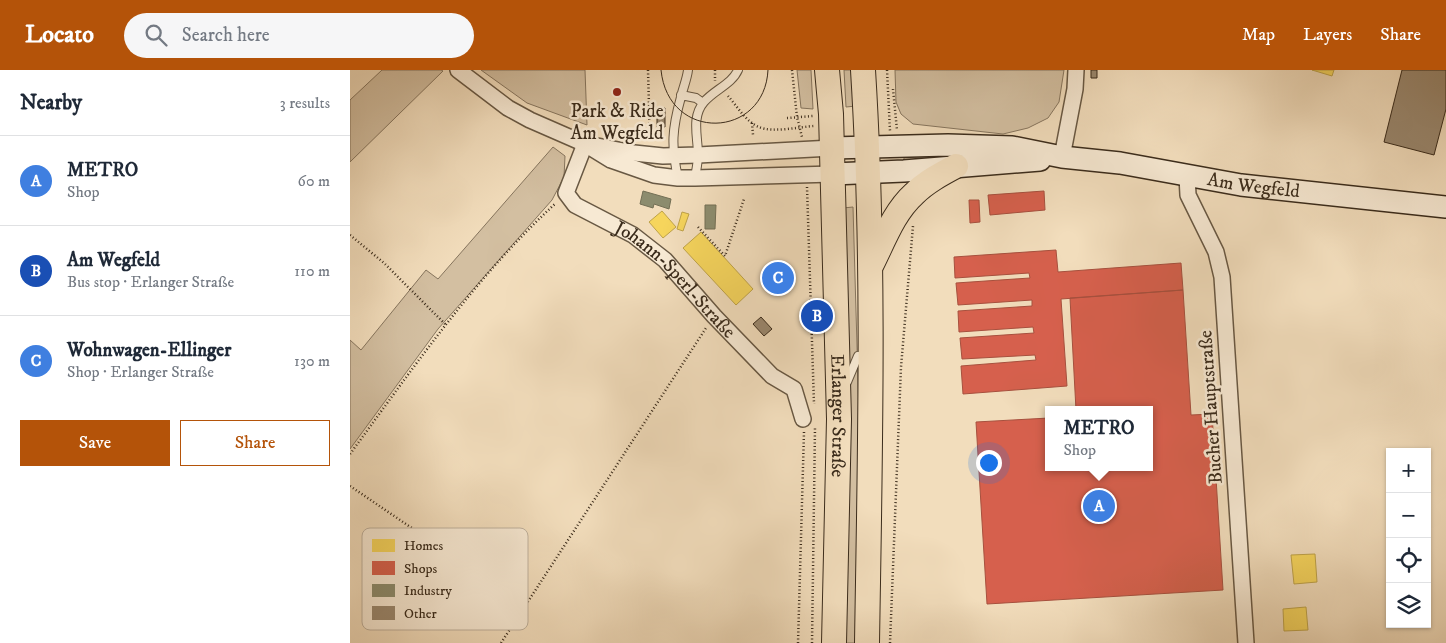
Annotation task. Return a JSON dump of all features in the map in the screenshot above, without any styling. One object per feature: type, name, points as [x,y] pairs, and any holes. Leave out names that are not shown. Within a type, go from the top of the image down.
[{"type":"main road","name":"Erlanger Straße","points":[[827,70],[833,174],[838,419],[834,643]]},
{"type":"main road","name":"Erlanger Straße","points":[[863,70],[868,147],[872,352],[867,643]]},
{"type":"main road","points":[[871,265],[902,208],[913,195],[932,180],[956,166]]},
{"type":"street","points":[[458,70],[508,108],[530,120],[585,144],[611,160],[632,169],[654,175],[678,178],[833,174]]},
{"type":"street","points":[[1062,157],[1075,90],[1076,70]]},
{"type":"street","points":[[585,144],[650,155],[673,156],[868,147]]},
{"type":"street","points":[[566,193],[585,144]]},
{"type":"street","name":"Am Wegfeld","points":[[868,147],[948,145],[1012,147],[1062,157],[1127,164],[1187,176],[1266,188],[1446,207]]},
{"type":"street","name":"Am Wegfeld","points":[[833,174],[1062,157]]},
{"type":"street","name":"Bucher Hauptstraße","points":[[1187,176],[1188,195],[1216,252],[1222,276],[1246,643]]},
{"type":"street","name":"Johann-Sperl-Straße","points":[[566,193],[575,205],[633,235],[664,260],[714,316],[772,376],[794,389],[811,418]]},
{"type":"lane","points":[[678,178],[673,156],[673,136],[688,70]]},
{"type":"lane","points":[[695,178],[698,155],[695,127],[703,103],[733,78],[738,70]]},
{"type":"lane","points":[[681,95],[696,98],[703,103]]},
{"type":"lane","points":[[846,384],[858,356]]},
{"type":"path","points":[[648,70],[650,155]]},
{"type":"path","points":[[715,70],[714,81],[752,124],[768,130],[799,127],[792,70]]},
{"type":"path","points":[[887,70],[888,108]]},
{"type":"path","points":[[893,89],[897,132]]},
{"type":"path","points":[[882,109],[895,107]]},
{"type":"path","points":[[787,118],[815,116]]},
{"type":"path","points":[[752,124],[753,135]]},
{"type":"path","points":[[350,454],[445,324],[531,226],[566,193]]},
{"type":"path","points":[[698,227],[725,256],[744,199]]},
{"type":"path","points":[[808,202],[812,643]]},
{"type":"path","points":[[890,643],[901,367],[914,224]]},
{"type":"path","points":[[350,235],[384,263],[445,324]]},
{"type":"path","points":[[528,600],[714,316]]},
{"type":"path","points":[[798,643],[804,432],[811,418]]},
{"type":"path","points":[[350,486],[412,528]]},
{"type":"path","points":[[501,643],[509,630]]},
{"type":"shaded area","points":[[382,70],[443,71],[350,162],[350,100]]},
{"type":"shaded area","points":[[481,70],[585,70],[587,125],[527,103]]},
{"type":"shaded area","points":[[797,70],[811,70],[813,109],[801,108]]},
{"type":"shaded area","points":[[844,70],[854,70],[856,106],[846,107]]},
{"type":"shaded area","points":[[895,70],[1064,70],[1059,102],[1048,118],[1028,128],[1003,134],[913,124],[901,114],[896,102]]},
{"type":"shaded area","points":[[553,147],[565,156],[564,177],[552,200],[438,329],[350,449],[350,340],[361,350],[426,270],[438,279]]},
{"type":"shaded area","points":[[970,155],[904,163],[904,156]]},
{"type":"shaded area","points":[[853,207],[859,415],[859,643],[843,643],[843,208]]},
{"type":"building: Homes","points":[[1312,70],[1334,70],[1332,76]]},
{"type":"building: Homes","points":[[662,211],[676,227],[663,238],[649,222]]},
{"type":"building: Homes","points":[[682,212],[689,214],[683,231],[677,229]]},
{"type":"building: Homes","points":[[701,232],[753,289],[736,305],[683,248]]},
{"type":"building: Homes","points":[[1315,554],[1317,582],[1294,584],[1291,555]]},
{"type":"building: Homes","points":[[1306,607],[1308,630],[1284,631],[1283,609]]},
{"type":"building: Shops","points":[[1044,191],[1045,210],[990,215],[988,195]]},
{"type":"building: Shops","points":[[969,200],[979,200],[980,222],[970,223]]},
{"type":"building: Shops","points":[[1056,250],[1058,272],[1181,263],[1183,290],[1061,299],[1067,386],[963,394],[961,366],[1036,360],[1035,355],[962,359],[960,338],[1034,333],[1033,327],[959,332],[958,311],[1032,306],[1032,300],[958,305],[956,283],[1030,278],[1029,273],[955,278],[954,257]]},
{"type":"building: Shops","points":[[1183,290],[1191,415],[1212,414],[1223,590],[987,604],[976,422],[1045,418],[1045,471],[1153,471],[1153,406],[1076,406],[1070,298]]},
{"type":"building: Industry","points":[[643,191],[671,199],[669,209],[654,204],[653,208],[640,204]]},
{"type":"building: Industry","points":[[705,205],[716,205],[715,229],[705,229]]},
{"type":"building: Other","points":[[1091,70],[1097,70],[1097,78],[1091,78]]},
{"type":"building: Other","points":[[1402,70],[1446,70],[1446,109],[1434,155],[1384,142]]},
{"type":"building: Other","points":[[657,108],[665,108],[665,127],[657,127]]},
{"type":"building: Other","points":[[761,317],[772,329],[764,336],[753,324]]},
{"type":"tram line","points":[[661,70],[667,94],[680,110],[697,120],[716,123],[735,120],[751,109],[763,93],[768,70]]},
{"type":"place","name":"Park & Ride Am Wegfeld","points":[[617,92]]},
{"type":"place","name":"Wohnwagen-Ellinger","points":[[778,278]]},
{"type":"place","name":"Am Wegfeld","points":[[817,316]]},
{"type":"place","name":"METRO","points":[[1099,506]]}]
